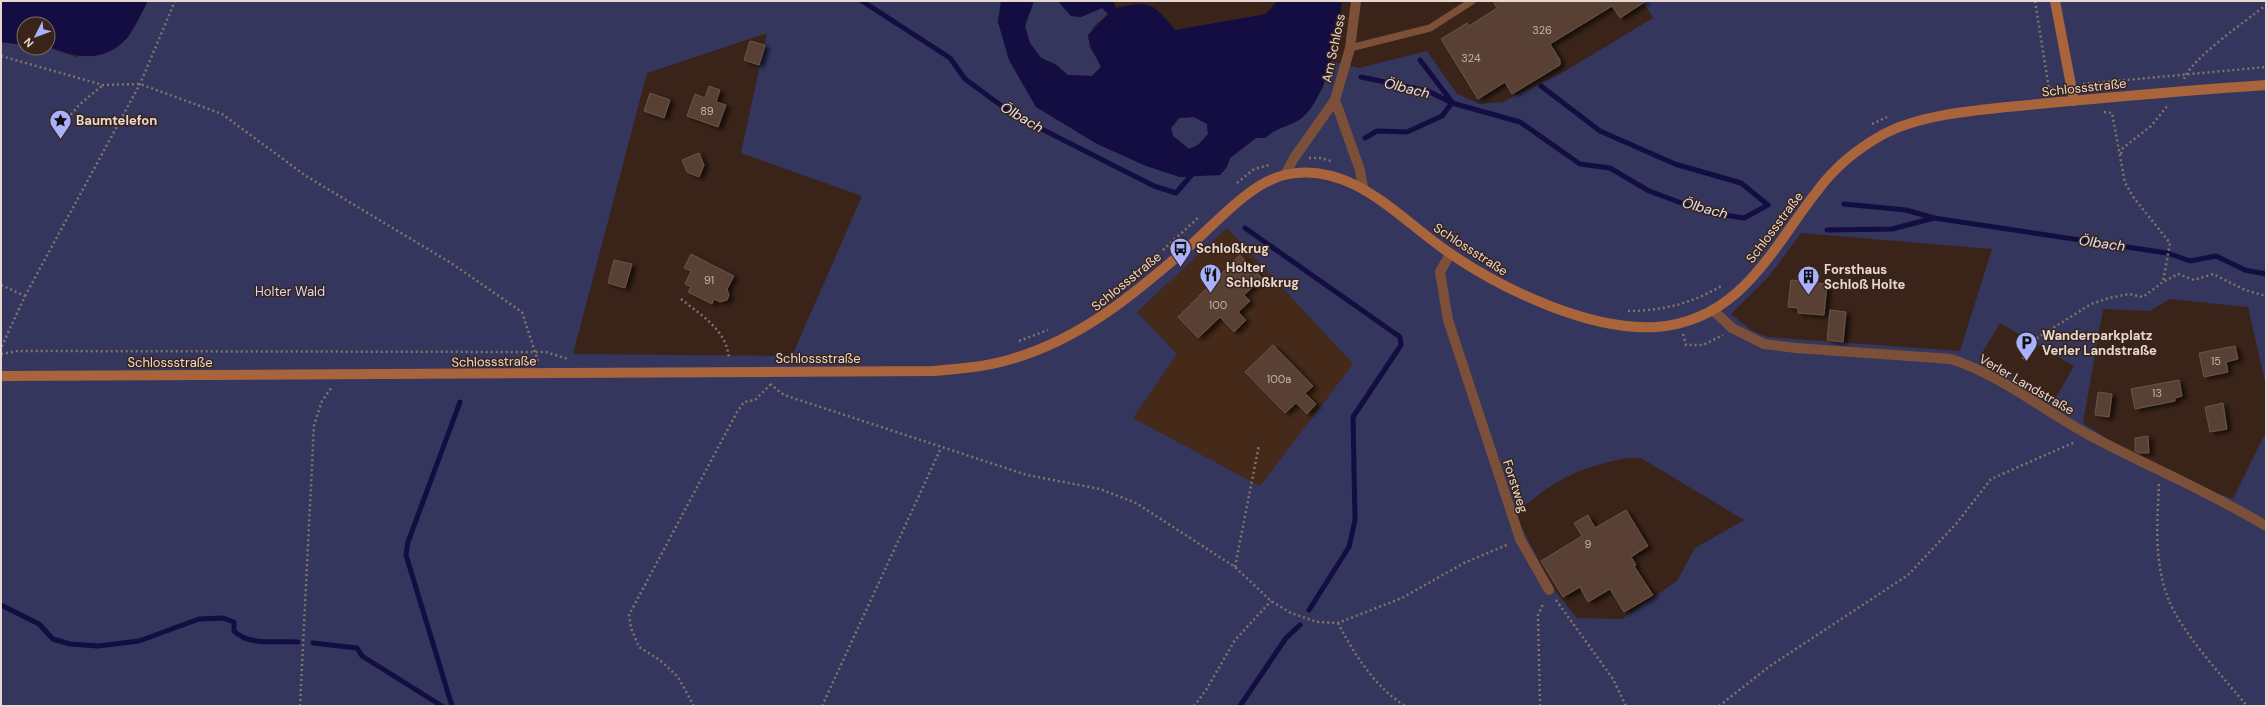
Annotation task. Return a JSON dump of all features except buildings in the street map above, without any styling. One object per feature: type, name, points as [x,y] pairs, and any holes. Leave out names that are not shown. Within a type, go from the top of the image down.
[{"type":"main road","points":[[2055,1],[2074,101]]},
{"type":"main road","name":"Schlossstraße","points":[[1,376],[340,376],[767,371],[933,371],[970,368],[1009,360],[1065,338],[1096,321],[1140,290],[1230,208],[1264,184],[1285,175],[1313,173],[1336,176],[1363,188],[1450,254],[1508,288],[1572,313],[1604,322],[1629,327],[1657,327],[1681,323],[1714,311],[1734,297],[1763,266],[1820,187],[1830,176],[1850,155],[1885,133],[1930,118],[2074,101],[2266,85]]},
{"type":"street","name":"Am Schloss","points":[[1285,175],[1294,158],[1335,100],[1350,48],[1356,1]]},
{"type":"street","name":"Am Schloss","points":[[1335,100],[1360,170],[1363,188]]},
{"type":"street","name":"Forstweg","points":[[1450,254],[1440,272],[1448,320],[1520,539],[1549,590]]},
{"type":"street","name":"Verler Landstraße","points":[[1714,311],[1732,328],[1764,344],[1796,348],[1951,359],[1971,366],[2008,385],[2090,435],[2159,472],[2232,505],[2266,526]]},
{"type":"lane","points":[[1350,48],[1430,28],[1472,1]]},
{"type":"path","points":[[1,348],[25,296],[140,84],[175,1]]},
{"type":"path","points":[[2036,1],[2048,88]]},
{"type":"path","points":[[2209,50],[2266,5]]},
{"type":"path","points":[[1,56],[103,85],[140,84],[222,114],[306,176],[451,263],[522,312],[542,373]]},
{"type":"path","points":[[2071,86],[2266,67]]},
{"type":"path","points":[[58,130],[78,105],[103,85]]},
{"type":"path","points":[[2096,111],[2112,113],[2125,183],[2134,198],[2170,243],[2163,282]]},
{"type":"path","points":[[2023,359],[2034,340],[2092,304],[2109,298],[2129,294],[2143,297],[2163,282],[2178,274],[2194,280],[2213,274],[2244,290],[2266,296]]},
{"type":"path","points":[[1,286],[25,296]]},
{"type":"path","points":[[681,299],[710,322],[723,337],[728,348],[729,359]]},
{"type":"path","points":[[1626,312],[1654,311],[1676,306],[1686,345],[1703,345],[1716,340],[1732,328]]},
{"type":"path","points":[[1018,342],[1051,328]]},
{"type":"path","points":[[1,354],[18,351],[546,352],[571,360]]},
{"type":"path","points":[[721,359],[736,359]]},
{"type":"path","points":[[767,371],[770,385],[784,396],[1027,475],[1100,488],[1136,503],[1235,567],[1271,601],[1291,613],[1317,622],[1338,624],[1402,598],[1464,563],[1520,539]]},
{"type":"path","points":[[300,706],[314,425],[322,401],[340,376]]},
{"type":"path","points":[[694,706],[678,677],[660,660],[640,647],[631,628],[629,615],[737,412],[744,402],[755,400],[770,385]]},
{"type":"path","points":[[1719,706],[1770,666],[1908,576],[1956,524],[1991,479],[2090,435]]},
{"type":"path","points":[[1235,567],[1258,445]]},
{"type":"path","points":[[822,706],[941,448]]},
{"type":"path","points":[[2159,472],[2158,556],[2168,598],[2181,624],[2247,706]]},
{"type":"path","points":[[1540,706],[1538,615],[1549,590]]},
{"type":"path","points":[[1549,590],[1613,679],[1626,706]]},
{"type":"path","points":[[1194,706],[1206,690],[1235,640],[1271,601]]},
{"type":"path","points":[[1338,624],[1350,646],[1371,675],[1385,691],[1405,706]]},
{"type":"shaded area","points":[[1,1],[148,1],[135,26],[126,39],[117,47],[99,55],[79,55],[56,49],[56,16],[16,16],[16,44],[1,42]]},
{"type":"shaded area","points":[[1001,1],[1034,1],[1025,26],[1030,43],[1041,58],[1055,64],[1068,75],[1092,76],[1101,67],[1091,48],[1088,35],[1108,14],[1102,8],[1081,17],[1071,16],[1058,1],[1113,1],[1116,8],[1137,4],[1151,6],[1162,14],[1175,30],[1266,14],[1277,1],[1342,1],[1338,30],[1330,63],[1319,95],[1312,107],[1303,117],[1294,123],[1275,131],[1265,138],[1256,138],[1230,158],[1227,167],[1220,175],[1180,177],[1146,166],[1097,144],[1036,107],[1009,60],[998,22]],"holes":[[[1194,117],[1207,124],[1208,134],[1198,145],[1189,149],[1173,136],[1171,128],[1179,118]]]},
{"type":"shaded area","points":[[1227,228],[1353,364],[1260,486],[1133,418],[1177,354],[1137,312]]},
{"type":"green space","name":"Holter Wald","points":[[148,1],[1001,1],[998,22],[1036,107],[1180,177],[1198,175],[1227,167],[1230,158],[1256,138],[1265,138],[1274,129],[1286,126],[1323,89],[1330,61],[1359,68],[1427,51],[1457,94],[1480,104],[1503,102],[1567,70],[1653,18],[1643,1],[2266,1],[2266,386],[2248,307],[2170,299],[2150,311],[2103,309],[2083,423],[2135,457],[2187,482],[2233,499],[2266,432],[2266,706],[1,706],[1,42],[16,44],[16,56],[56,56],[56,50],[76,57],[127,39]],"holes":[[[767,33],[741,153],[862,196],[792,356],[573,354],[647,73]],[[1227,228],[1353,364],[1260,486],[1133,418],[1177,354],[1137,312]],[[1801,233],[1992,249],[1960,351],[1768,337],[1751,330],[1731,314],[1770,275]],[[2000,323],[2074,366],[2054,401],[1979,358]],[[1626,458],[1641,458],[1744,520],[1695,548],[1677,581],[1622,619],[1577,618],[1552,587],[1515,514],[1542,492],[1566,477],[1608,462]]]},
{"type":"green space","points":[[1034,1],[1058,1],[1071,16],[1081,17],[1102,8],[1108,14],[1093,27],[1089,47],[1096,56],[1101,67],[1092,76],[1068,75],[1055,64],[1041,58],[1030,43],[1025,26]]},
{"type":"green space","points":[[1194,117],[1207,124],[1208,135],[1198,145],[1189,149],[1173,136],[1171,128],[1179,118]]},
{"type":"waterway","name":"Ölbach","points":[[862,1],[950,58],[965,79],[1014,115],[1154,186],[1176,193],[1194,172]]},
{"type":"waterway","name":"Ölbach","points":[[1420,60],[1452,102]]},
{"type":"waterway","name":"Ölbach","points":[[1361,77],[1428,91],[1452,103]]},
{"type":"waterway","name":"Ölbach","points":[[1365,138],[1377,131],[1407,132],[1442,116],[1452,103],[1520,122],[1580,164],[1610,168],[1649,191],[1706,212],[1744,218],[1768,205],[1741,183],[1675,164],[1600,131],[1541,86]]},
{"type":"waterway","name":"Ölbach","points":[[1844,204],[1906,210],[1934,218]]},
{"type":"waterway","name":"Ölbach","points":[[1827,230],[1892,229],[1934,218],[2167,253],[2190,261],[2216,256],[2245,270],[2266,274]]},
{"type":"waterway","points":[[1245,228],[1400,337],[1401,345],[1353,417],[1355,520],[1349,547],[1309,610]]},
{"type":"waterway","points":[[452,706],[406,555],[408,542],[460,402]]},
{"type":"waterway","points":[[1,605],[39,624],[53,639],[70,644],[98,646],[139,641],[199,619],[223,618],[234,622],[234,631],[248,639],[264,642],[298,642]]},
{"type":"waterway","points":[[1240,706],[1286,638],[1300,625]]},
{"type":"waterway","points":[[313,643],[357,648],[362,656],[442,706]]},
{"type":"place","name":"Baumtelefon","points":[[61,140]]},
{"type":"place","name":"Schloßkrug","points":[[1180,268]]},
{"type":"place","name":"Holter Schloßkrug","points":[[1210,294]]},
{"type":"place","name":"Forsthaus Schloß Holte","points":[[1808,296]]},
{"type":"place","name":"Wanderparkplatz Verler Landstraße","points":[[2027,362]]}]
